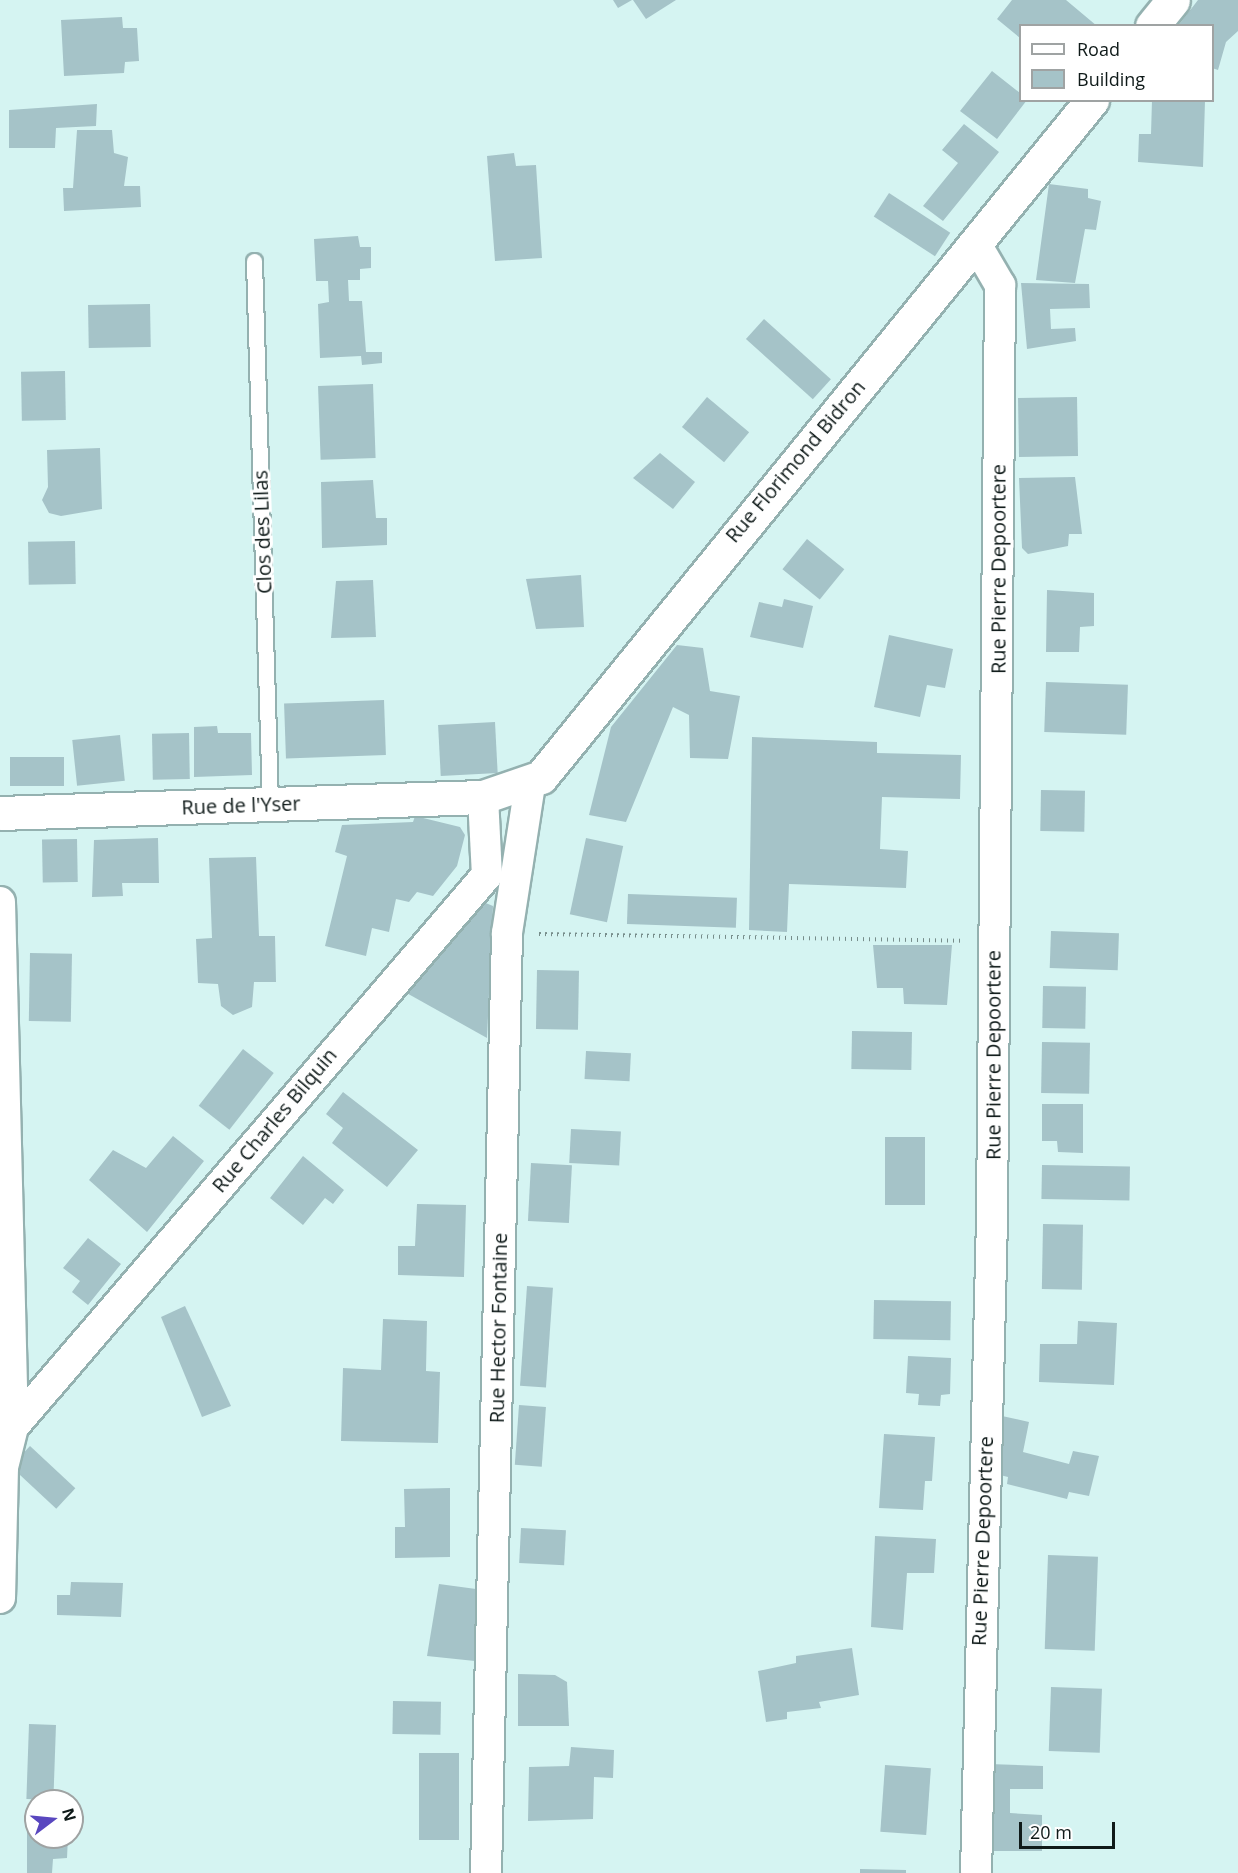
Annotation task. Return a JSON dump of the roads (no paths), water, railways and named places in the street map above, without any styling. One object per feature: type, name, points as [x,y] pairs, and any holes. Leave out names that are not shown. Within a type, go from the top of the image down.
[{"type":"street","points":[[1154,24],[1173,0]]},
{"type":"street","name":"Rue Florimond Bidron","points":[[530,784],[1090,102]]},
{"type":"street","name":"Rue Pierre Depoortere","points":[[976,244],[1000,285],[994,941],[976,1873]]},
{"type":"street","points":[[501,882],[483,797],[530,784]]},
{"type":"street","name":"Rue Hector Fontaine","points":[[486,1873],[507,933],[501,882],[530,784]]},
{"type":"street","name":"Rue de l'Yser","points":[[0,813],[483,797]]},
{"type":"street","name":"Rue Charles Bilquin","points":[[13,1427],[501,882]]},
{"type":"street","points":[[0,902],[13,1427],[3,1467],[0,1598]]},
{"type":"lane","name":"Clos des Lilas","points":[[254,261],[270,804]]}]
